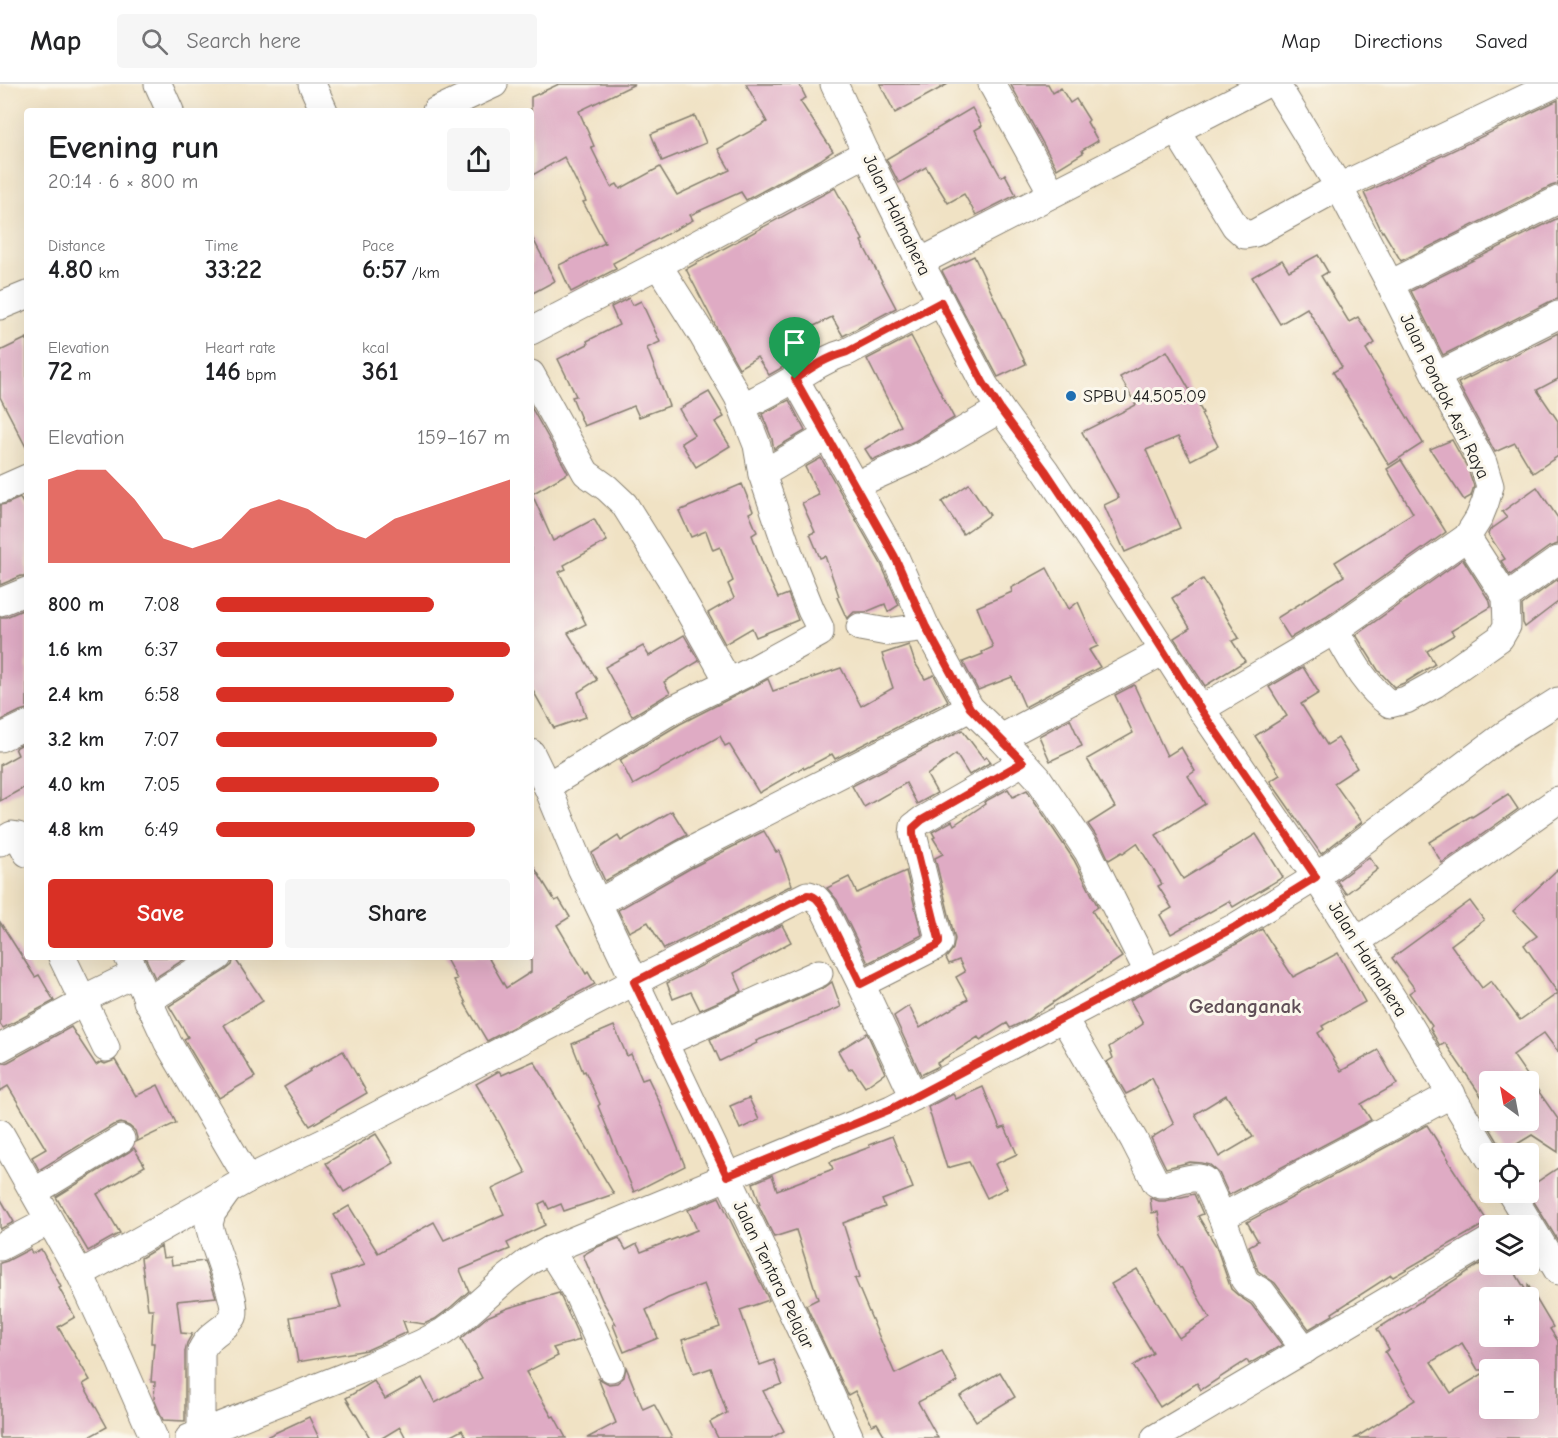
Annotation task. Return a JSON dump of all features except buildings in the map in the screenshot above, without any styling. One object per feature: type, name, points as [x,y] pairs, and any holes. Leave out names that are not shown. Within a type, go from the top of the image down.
[{"type":"street","points":[[158,84],[169,108]]},
{"type":"street","points":[[312,84],[323,108]]},
{"type":"street","points":[[442,108],[494,84]]},
{"type":"street","name":"Jalan Halmahera","points":[[834,84],[920,262],[984,384],[1045,470],[1201,710],[1316,877],[1480,1143]]},
{"type":"street","points":[[992,84],[1052,193]]},
{"type":"street","points":[[920,262],[1266,84]]},
{"type":"street","name":"Jalan Pondok Asri Raya","points":[[1201,710],[1335,630],[1467,537],[1479,518],[1490,486],[1483,463],[1390,284],[1338,187],[1276,84]]},
{"type":"street","points":[[1176,130],[1235,226],[1245,235],[1255,233],[1338,187],[1556,84]]},
{"type":"street","points":[[534,329],[866,153]]},
{"type":"street","points":[[1390,284],[1558,200]]},
{"type":"street","points":[[547,786],[672,710],[749,672],[820,633],[820,628],[794,568],[762,474],[757,445],[738,397],[704,336],[658,265]]},
{"type":"street","points":[[0,306],[24,296]]},
{"type":"street","points":[[742,407],[795,379],[815,365],[847,352],[941,302]]},
{"type":"street","points":[[1436,376],[1558,315]]},
{"type":"street","points":[[795,379],[895,557],[926,627],[970,708],[1038,778],[1088,852],[1148,972]]},
{"type":"street","points":[[534,380],[586,473],[608,488],[624,504],[669,576],[728,681]]},
{"type":"street","points":[[855,485],[922,454],[1000,409]]},
{"type":"street","points":[[762,474],[827,436]]},
{"type":"street","points":[[0,490],[24,479]]},
{"type":"street","points":[[1335,630],[1361,674],[1381,698],[1390,704],[1406,700],[1435,684],[1500,638],[1507,626],[1506,597],[1467,537]]},
{"type":"street","points":[[1506,597],[1558,560]]},
{"type":"street","points":[[0,602],[24,592]]},
{"type":"street","points":[[860,627],[886,632],[926,627]]},
{"type":"street","points":[[1001,738],[1164,651]]},
{"type":"street","points":[[238,1185],[212,1213],[209,1224],[231,1295],[234,1313],[228,1322],[204,1343],[201,1350],[195,1436],[420,1344],[443,1332],[507,1278],[528,1262],[549,1251],[891,1109],[1235,927],[1316,877],[1504,735],[1558,701]]},
{"type":"street","points":[[598,903],[684,854],[970,708]]},
{"type":"street","points":[[0,738],[24,726]]},
{"type":"street","name":"Jalan Tentara Pelajar","points":[[534,759],[634,982],[850,1438]]},
{"type":"street","points":[[861,984],[939,943],[913,834],[914,826],[1023,762]]},
{"type":"street","points":[[1357,941],[1558,800]]},
{"type":"street","points":[[0,842],[12,835],[18,836],[24,847]]},
{"type":"street","points":[[80,1274],[238,1185],[807,895],[816,898],[823,907],[914,1097]]},
{"type":"street","points":[[63,960],[77,1004],[106,1048]]},
{"type":"street","points":[[147,1001],[213,960]]},
{"type":"street","points":[[0,1048],[77,1004],[127,968],[147,1001],[238,1185]]},
{"type":"street","points":[[664,1043],[819,973]]},
{"type":"street","points":[[1063,1017],[1134,1140],[1156,1183],[1165,1185],[1197,1177],[1203,1178],[1222,1217],[1244,1279],[1262,1292],[1305,1350]]},
{"type":"street","points":[[1222,1217],[1452,1094]]},
{"type":"street","points":[[0,1133],[80,1274],[120,1358],[154,1438]]},
{"type":"street","points":[[34,1192],[121,1139]]},
{"type":"street","points":[[0,1247],[49,1221]]},
{"type":"street","points":[[1539,1246],[1558,1271]]},
{"type":"street","points":[[1155,1438],[1479,1247]]},
{"type":"street","points":[[549,1251],[577,1293],[611,1368]]},
{"type":"place","name":"SPBU 44.505.09","points":[[1071,396]]},
{"type":"district","name":"Gedanganak","points":[[1245,1006]]},
{"type":"route","points":[[941,302],[984,384],[1000,409],[1045,470],[1201,710],[1316,877],[1235,927],[891,1109],[727,1176],[634,982],[807,895],[816,898],[823,907],[861,984],[938,945],[939,939],[913,828],[922,820],[1023,762],[970,708],[926,627],[895,557],[795,379],[815,365],[847,352],[941,302]]}]
